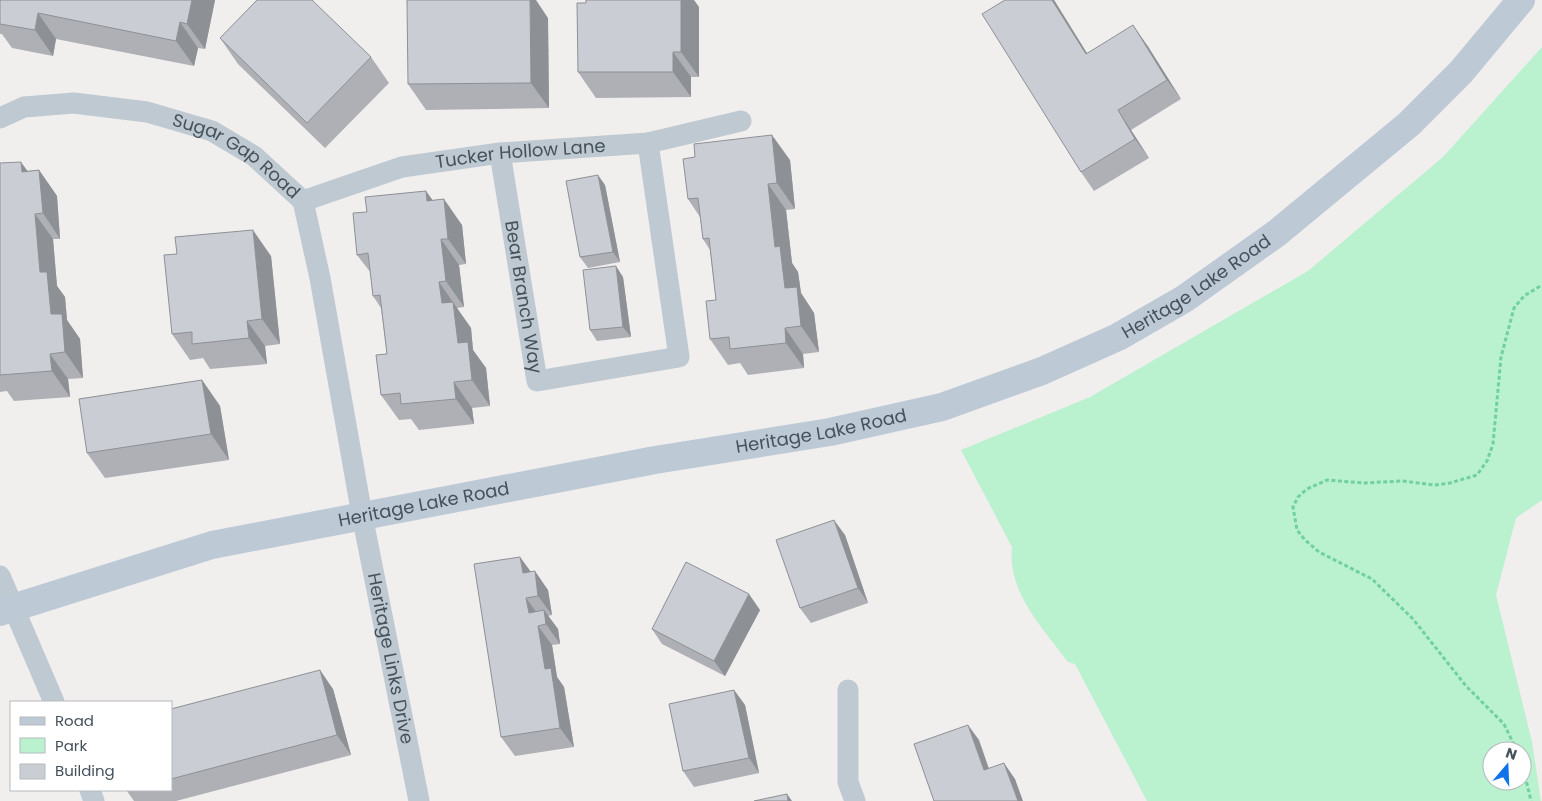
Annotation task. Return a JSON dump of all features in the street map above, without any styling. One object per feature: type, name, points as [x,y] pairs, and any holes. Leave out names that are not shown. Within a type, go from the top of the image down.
[{"type":"main road","name":"Heritage Lake Road","points":[[6,609],[212,545],[655,460],[830,432],[942,406],[1042,371],[1118,336],[1184,299],[1277,233],[1409,124],[1461,72],[1521,0]]},
{"type":"street","name":"Sugar Gap Road","points":[[0,118],[24,107],[74,103],[147,112],[212,131],[254,156],[303,201],[320,278],[362,515]]},
{"type":"street","name":"Tucker Hollow Lane","points":[[303,201],[402,167],[500,153],[648,143],[741,121]]},
{"type":"street","name":"Bear Branch Way","points":[[500,153],[536,381],[679,357],[648,143]]},
{"type":"street","name":"Heritage Links Drive","points":[[362,515],[419,801]]},
{"type":"street","points":[[0,576],[6,609],[53,701]]},
{"type":"street","points":[[848,690],[848,782],[855,801]]},
{"type":"path","points":[[1512,741],[1504,724],[1466,686],[1412,619],[1372,579],[1319,552],[1305,540],[1297,530],[1293,507],[1307,489],[1327,480],[1364,483],[1402,481],[1435,485],[1450,483],[1477,475],[1487,461],[1493,444],[1501,357],[1514,308],[1524,296],[1542,285]]},
{"type":"green space","points":[[1542,47],[1542,500],[1516,518],[1496,595],[1532,741],[1482,741],[1482,791],[1532,791],[1532,742],[1541,801],[1147,801],[1075,664],[1068,662],[1038,623],[1021,594],[1015,579],[1012,547],[961,450],[1090,397],[1308,271],[1443,157]]},
{"type":"building","points":[[0,0],[192,0],[187,24],[180,22],[176,41],[38,13],[35,30],[0,24]]},
{"type":"building","points":[[257,0],[312,0],[371,57],[307,123],[220,38]]},
{"type":"building","points":[[407,0],[530,0],[531,83],[408,84]]},
{"type":"building","points":[[586,0],[681,0],[681,52],[673,52],[673,72],[578,72],[577,3],[586,3]]},
{"type":"building","points":[[1005,0],[1052,0],[1086,54],[1133,25],[1167,80],[1118,110],[1135,139],[1081,172],[982,14]]},
{"type":"building","points":[[772,135],[777,183],[768,184],[775,247],[780,246],[785,288],[797,287],[801,326],[785,328],[786,343],[730,349],[729,337],[710,339],[706,301],[716,300],[709,238],[703,239],[698,198],[688,199],[683,159],[695,157],[694,144]]},
{"type":"building","points":[[21,162],[22,172],[39,170],[43,213],[35,214],[40,272],[47,272],[51,314],[62,314],[65,352],[50,354],[52,371],[0,375],[0,163]]},
{"type":"building","points":[[598,175],[613,252],[580,257],[566,181]]},
{"type":"building","points":[[426,191],[427,201],[444,199],[448,239],[441,239],[446,281],[439,282],[442,303],[453,302],[458,343],[468,342],[472,380],[454,382],[456,399],[401,404],[400,393],[381,395],[376,355],[387,354],[380,295],[373,296],[368,253],[357,255],[353,213],[367,212],[365,197]]},
{"type":"building","points":[[253,230],[262,319],[247,321],[249,338],[192,344],[192,332],[172,334],[164,255],[177,254],[175,237]]},
{"type":"building","points":[[616,266],[623,327],[590,330],[583,270]]},
{"type":"building","points":[[202,380],[211,434],[87,453],[79,399]]},
{"type":"building","points":[[834,520],[858,588],[800,608],[776,540]]},
{"type":"building","points":[[520,557],[523,573],[535,571],[538,596],[526,598],[529,613],[544,610],[546,624],[538,626],[545,669],[551,668],[560,728],[501,737],[474,564]]},
{"type":"building","points":[[686,562],[749,594],[714,661],[652,629]]},
{"type":"building","points":[[320,670],[337,735],[172,779],[172,709]]},
{"type":"building","points":[[734,690],[749,758],[683,771],[669,704]]},
{"type":"building","points":[[968,725],[984,770],[1004,763],[1018,801],[934,801],[914,744]]},
{"type":"building","points":[[787,794],[788,801],[754,801]]}]
